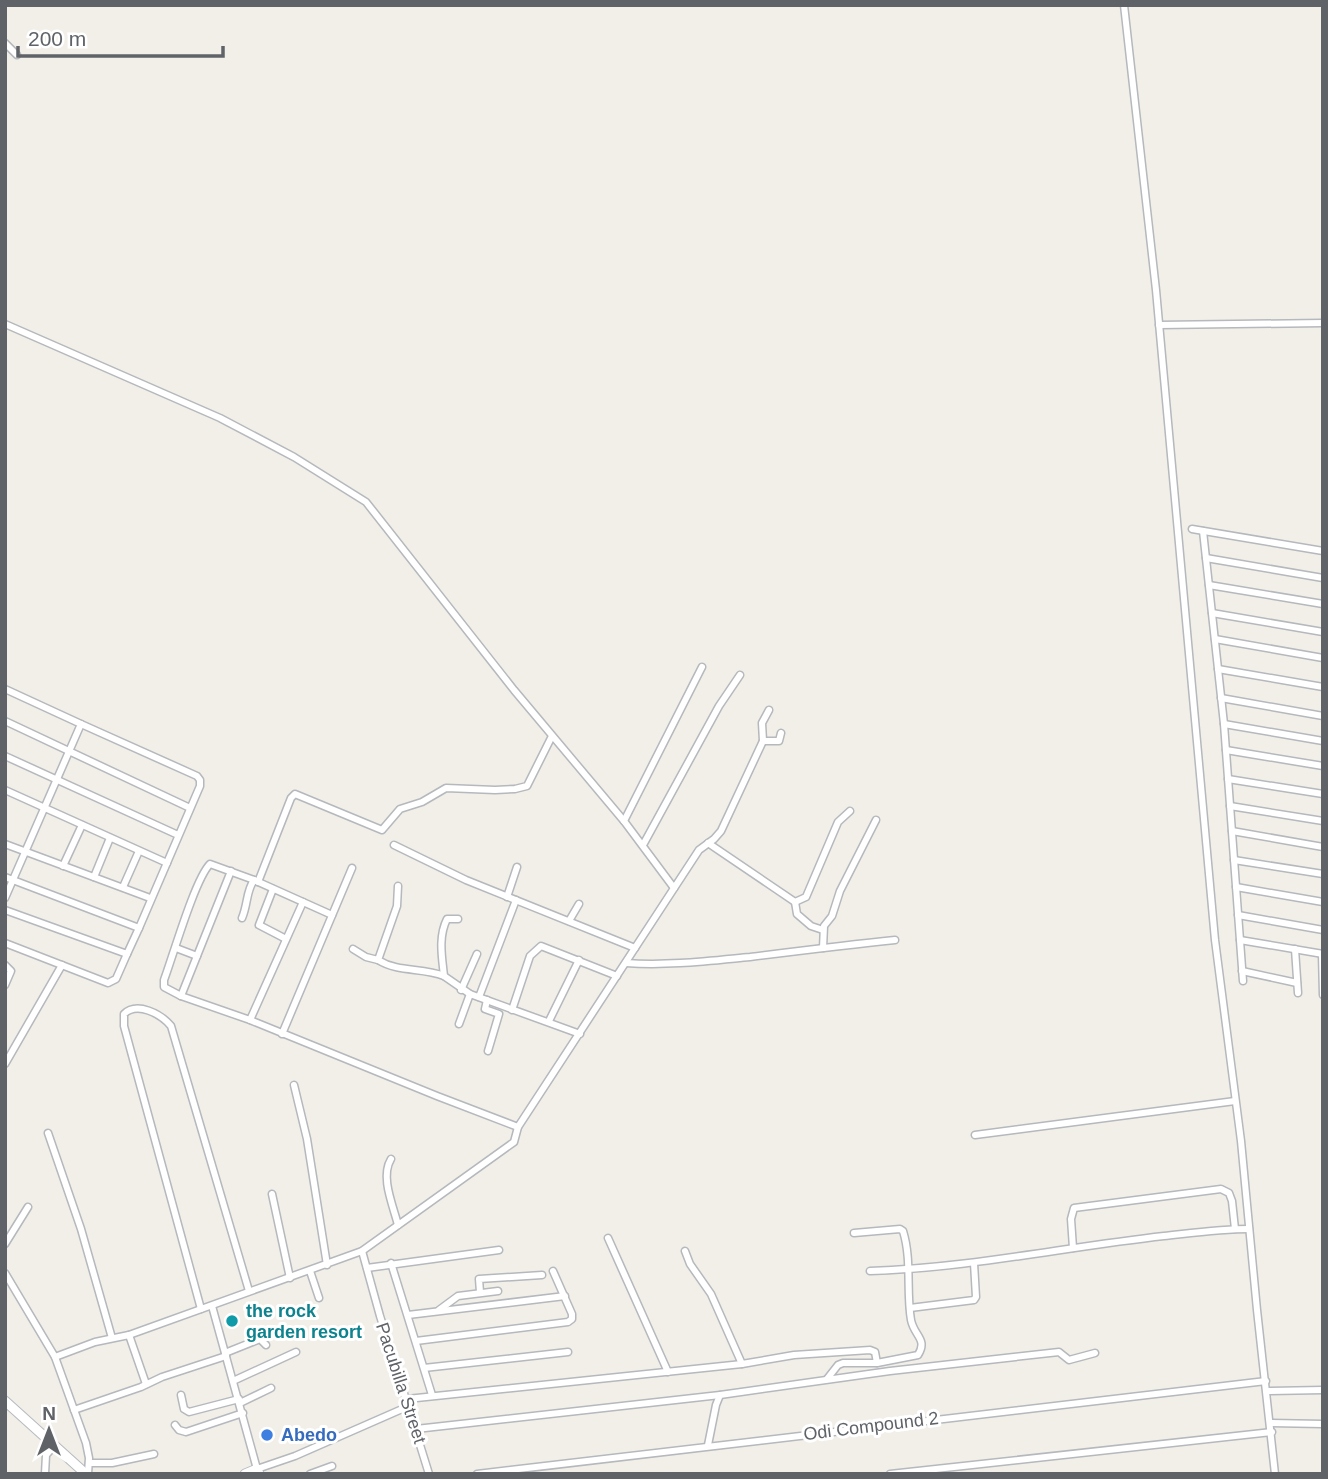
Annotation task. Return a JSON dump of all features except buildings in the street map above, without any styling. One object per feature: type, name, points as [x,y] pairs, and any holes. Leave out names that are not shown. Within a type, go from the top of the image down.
[{"type":"main road","points":[[5,1401],[87,1474]]},
{"type":"main road","points":[[245,1474],[258,1471]]},
{"type":"street","points":[[1124,5],[1159,325],[1214,927],[1236,1101],[1275,1474]]},
{"type":"street","points":[[5,43],[17,55]]},
{"type":"street","points":[[1159,325],[1323,323]]},
{"type":"street","points":[[5,324],[220,418],[294,457],[366,502],[552,736],[624,821],[674,888]]},
{"type":"street","points":[[1192,529],[1323,551]]},
{"type":"street","points":[[1203,531],[1224,724],[1243,981]]},
{"type":"street","points":[[1206,558],[1323,578]]},
{"type":"street","points":[[1209,585],[1323,604]]},
{"type":"street","points":[[1212,613],[1323,632]]},
{"type":"street","points":[[1215,639],[1323,658]]},
{"type":"street","points":[[624,821],[702,667]]},
{"type":"street","points":[[1218,669],[1323,687]]},
{"type":"street","points":[[643,845],[719,706],[740,676]]},
{"type":"street","points":[[5,689],[197,776],[201,783],[116,979],[111,983],[5,943]]},
{"type":"street","points":[[1221,698],[1323,716]]},
{"type":"street","points":[[55,1357],[129,1335],[362,1251],[514,1142],[518,1127],[699,850],[721,831],[764,741],[762,723],[769,710]]},
{"type":"street","points":[[5,721],[190,808]]},
{"type":"street","points":[[5,898],[81,723]]},
{"type":"street","points":[[1224,724],[1323,741]]},
{"type":"street","points":[[764,741],[779,741],[781,733]]},
{"type":"street","points":[[242,918],[249,889],[256,881],[295,794],[383,830],[400,809],[422,802],[446,788],[495,790],[527,786],[552,736]]},
{"type":"street","points":[[1226,750],[1323,766]]},
{"type":"street","points":[[5,756],[178,835]]},
{"type":"street","points":[[1228,779],[1323,794]]},
{"type":"street","points":[[5,790],[167,863]]},
{"type":"street","points":[[1230,806],[1323,821]]},
{"type":"street","points":[[795,902],[806,897],[838,822],[850,811]]},
{"type":"street","points":[[823,948],[826,921],[832,916],[840,891],[876,820]]},
{"type":"street","points":[[64,866],[82,825]]},
{"type":"street","points":[[1232,831],[1323,847]]},
{"type":"street","points":[[94,877],[110,838]]},
{"type":"street","points":[[708,843],[795,902],[797,914],[811,926],[823,930]]},
{"type":"street","points":[[5,844],[150,898]]},
{"type":"street","points":[[394,845],[425,862],[635,948]]},
{"type":"street","points":[[122,887],[139,851]]},
{"type":"street","points":[[1234,860],[1323,874]]},
{"type":"street","points":[[332,915],[231,871],[213,864],[208,866],[164,986],[181,996],[250,1020],[518,1127]]},
{"type":"street","points":[[507,897],[517,867]]},
{"type":"street","points":[[282,1034],[352,868]]},
{"type":"street","points":[[181,996],[231,871]]},
{"type":"street","points":[[5,877],[139,928]]},
{"type":"street","points":[[378,960],[397,906],[398,886]]},
{"type":"street","points":[[1236,887],[1323,902]]},
{"type":"street","points":[[273,889],[259,925],[286,939]]},
{"type":"street","points":[[479,997],[516,900]]},
{"type":"street","points":[[250,1020],[303,902]]},
{"type":"street","points":[[569,921],[579,904]]},
{"type":"street","points":[[5,910],[127,954]]},
{"type":"street","points":[[1238,915],[1323,929]]},
{"type":"street","points":[[444,976],[441,943],[443,930],[447,919],[458,919]]},
{"type":"street","points":[[625,963],[660,966],[894,940]]},
{"type":"street","points":[[1240,940],[1322,954],[1323,995]]},
{"type":"street","points":[[512,1010],[530,956],[536,948],[544,946],[617,976]]},
{"type":"street","points":[[176,948],[197,956]]},
{"type":"street","points":[[353,949],[401,970],[419,969],[444,976],[470,994],[580,1034]]},
{"type":"street","points":[[1295,949],[1298,993]]},
{"type":"street","points":[[461,990],[477,954]]},
{"type":"street","points":[[550,1021],[579,960]]},
{"type":"street","points":[[5,965],[12,971],[5,985]]},
{"type":"street","points":[[5,1064],[62,965]]},
{"type":"street","points":[[1242,971],[1297,983]]},
{"type":"street","points":[[459,1024],[470,994]]},
{"type":"street","points":[[487,1000],[485,1009],[499,1014],[488,1051]]},
{"type":"street","points":[[201,1309],[124,1026],[124,1014],[130,1009],[138,1008],[155,1013],[171,1026],[249,1292]]},
{"type":"street","points":[[294,1086],[307,1139],[327,1265]]},
{"type":"street","points":[[975,1135],[1236,1101]]},
{"type":"street","points":[[48,1133],[81,1229],[112,1338]]},
{"type":"street","points":[[391,1159],[386,1177],[398,1225]]},
{"type":"street","points":[[1073,1248],[1071,1219],[1074,1208],[1221,1189],[1229,1193],[1233,1201],[1235,1229]]},
{"type":"street","points":[[272,1194],[290,1278]]},
{"type":"street","points":[[5,1244],[28,1206]]},
{"type":"street","points":[[827,1379],[838,1364],[868,1364],[914,1358],[921,1351],[922,1339],[912,1325],[905,1239],[900,1229],[854,1233]]},
{"type":"street","points":[[870,1271],[974,1263],[1073,1248],[1249,1229]]},
{"type":"street","points":[[608,1238],[668,1372]]},
{"type":"street","points":[[367,1268],[499,1250]]},
{"type":"street","name":"Pacubilla Street","points":[[362,1251],[429,1474]]},
{"type":"street","points":[[685,1251],[690,1264],[711,1294],[742,1364]]},
{"type":"street","points":[[391,1263],[432,1395]]},
{"type":"street","points":[[910,1308],[974,1300],[974,1263]]},
{"type":"street","points":[[416,1341],[568,1322],[572,1317],[553,1270]]},
{"type":"street","points":[[310,1271],[319,1298]]},
{"type":"street","points":[[5,1273],[55,1357],[86,1443],[89,1463],[87,1474]]},
{"type":"street","points":[[480,1292],[479,1279],[542,1275]]},
{"type":"street","points":[[438,1312],[458,1296],[498,1292]]},
{"type":"street","points":[[408,1315],[565,1296]]},
{"type":"street","points":[[212,1306],[258,1471],[408,1403],[432,1395],[742,1364],[794,1355],[870,1350],[875,1352],[877,1363]]},
{"type":"street","points":[[129,1335],[146,1384]]},
{"type":"street","points":[[74,1410],[260,1339],[265,1345]]},
{"type":"street","points":[[233,1381],[296,1352]]},
{"type":"street","points":[[424,1368],[568,1352]]},
{"type":"street","points":[[416,1429],[720,1395],[827,1379],[1059,1352],[1069,1360],[1095,1353]]},
{"type":"street","points":[[859,1375],[868,1364]]},
{"type":"street","name":"Odi Compound 2","points":[[477,1474],[1266,1381]]},
{"type":"street","points":[[181,1395],[184,1409],[189,1412],[239,1401],[271,1388]]},
{"type":"street","points":[[1267,1391],[1323,1390]]},
{"type":"street","points":[[708,1445],[720,1395]]},
{"type":"street","points":[[174,1425],[186,1432],[243,1413]]},
{"type":"street","points":[[1271,1423],[1323,1424]]},
{"type":"street","points":[[890,1474],[1272,1432]]},
{"type":"street","points":[[45,1474],[46,1455],[55,1445]]},
{"type":"street","points":[[89,1463],[112,1463],[154,1454]]},
{"type":"street","points":[[310,1474],[332,1466]]},
{"type":"place","name":"the rock garden resort","points":[[232,1321]]},
{"type":"place","name":"Abedo","points":[[267,1435]]}]
